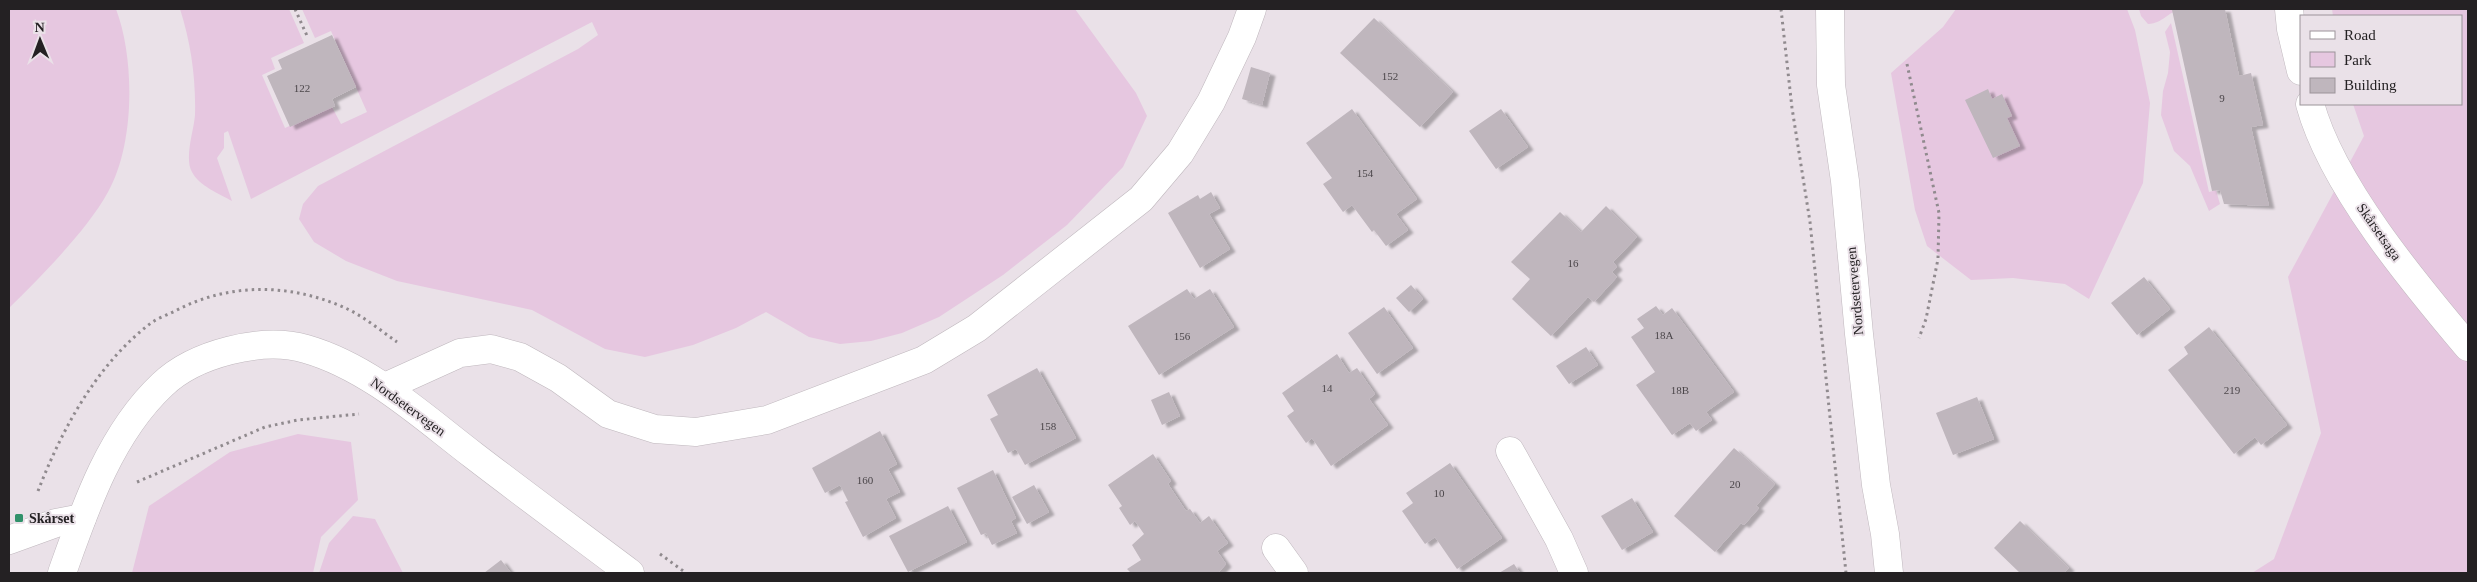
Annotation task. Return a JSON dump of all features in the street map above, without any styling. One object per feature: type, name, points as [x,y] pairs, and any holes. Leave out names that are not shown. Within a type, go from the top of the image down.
[{"type":"street","points":[[385,387],[460,353],[491,349],[528,361],[558,378],[608,414],[655,429],[696,432],[767,420],[924,360],[977,328],[1141,199],[1180,153],[1211,102],[1252,9]]},
{"type":"street","name":"Nordsetervegen","points":[[1830,9],[1831,85],[1845,180],[1858,334],[1876,485],[1885,534],[1889,573]]},
{"type":"street","points":[[2289,9],[2291,29],[2300,67]]},
{"type":"street","name":"Skårsetsaga","points":[[2310,105],[2323,141],[2355,199],[2400,262],[2468,347]]},
{"type":"street","name":"Nordsetervegen","points":[[62,573],[82,518],[98,481],[119,441],[145,403],[162,384],[183,368],[228,350],[273,344],[304,348],[331,358],[385,387],[630,573]]},
{"type":"street","points":[[1510,451],[1560,539],[1574,573]]},
{"type":"street","points":[[15,538],[56,523],[82,518]]},
{"type":"street","points":[[1276,548],[1294,573]]},
{"type":"path","points":[[295,9],[308,38]]},
{"type":"path","points":[[1781,9],[1792,108],[1810,222],[1846,573]]},
{"type":"path","points":[[1907,64],[1938,213],[1938,259],[1926,319],[1919,338]]},
{"type":"path","points":[[15,538],[51,455],[87,392],[122,350],[152,322],[190,303],[215,294],[249,288],[281,290],[316,296],[345,308],[409,349],[426,367]]},
{"type":"path","points":[[133,484],[265,427],[298,420],[368,413]]},
{"type":"path","points":[[656,551],[686,573]]},
{"type":"green space","points":[[9,9],[116,9],[127,52],[129,101],[123,150],[117,172],[108,192],[76,237],[49,268],[9,308]]},
{"type":"green space","points":[[180,9],[289,9],[304,43],[271,58],[275,69],[262,75],[285,128],[332,107],[341,124],[367,112],[331,31],[315,38],[302,9],[1075,9],[1136,93],[1147,116],[1123,167],[1067,225],[1003,275],[939,317],[902,333],[871,341],[840,344],[809,337],[766,312],[736,328],[693,345],[645,357],[605,349],[532,310],[397,281],[346,261],[314,242],[299,219],[303,204],[318,186],[578,49],[598,35],[592,22],[251,199],[228,131],[224,133],[224,148],[217,158],[232,201],[210,189],[195,177],[190,166],[189,152],[195,115],[195,88],[190,48]]},
{"type":"green space","points":[[1956,9],[2127,9],[2135,30],[2150,103],[2143,183],[2089,299],[2065,284],[2013,278],[1971,280],[1927,246],[1915,210],[1891,73],[1943,27]]},
{"type":"green space","points":[[2139,9],[2182,9],[2173,12],[2158,22],[2148,24],[2141,16]]},
{"type":"green space","points":[[2332,9],[2468,9],[2468,573],[2252,573],[2274,559],[2321,433],[2288,277],[2364,136],[2353,105],[2462,105],[2462,15],[2333,15]]},
{"type":"green space","points":[[2171,23],[2209,192],[2216,190],[2220,204],[2209,211],[2190,166],[2174,151],[2161,115],[2170,52],[2165,32]]},
{"type":"green space","points":[[298,434],[351,442],[358,500],[321,537],[313,573],[132,573],[149,506],[230,452]]},
{"type":"green space","points":[[353,516],[375,519],[403,573],[319,573],[329,543]]},
{"type":"building","points":[[2225,9],[2239,76],[2251,73],[2263,125],[2251,127],[2269,206],[2224,204],[2220,190],[2212,191],[2172,10]]},
{"type":"building","points":[[1374,18],[1453,92],[1420,127],[1340,53]]},
{"type":"building","points":[[332,35],[356,87],[332,99],[335,106],[290,127],[267,76],[282,69],[278,60]]},
{"type":"building","points":[[1251,67],[1270,73],[1262,105],[1242,99]]},
{"type":"building","points":[[1988,89],[1992,99],[2002,94],[2012,116],[2007,118],[2020,146],[1993,158],[1965,100]]},
{"type":"building","points":[[1352,109],[1417,199],[1396,214],[1408,230],[1386,246],[1374,230],[1372,232],[1352,205],[1343,212],[1323,184],[1332,178],[1306,143]]},
{"type":"building","points":[[1501,109],[1528,147],[1496,169],[1469,131]]},
{"type":"building","points":[[1211,192],[1220,208],[1209,214],[1230,249],[1200,268],[1168,213],[1198,195],[1200,199]]},
{"type":"building","points":[[1606,206],[1637,237],[1613,262],[1617,267],[1612,272],[1617,277],[1594,302],[1588,297],[1551,336],[1512,299],[1530,279],[1511,262],[1560,212],[1581,232]]},
{"type":"building","points":[[2144,277],[2170,309],[2137,335],[2111,303]]},
{"type":"building","points":[[1411,285],[1423,299],[1409,312],[1396,298]]},
{"type":"building","points":[[1187,289],[1194,299],[1210,289],[1234,327],[1159,375],[1128,326]]},
{"type":"building","points":[[1656,306],[1663,315],[1672,308],[1734,392],[1706,412],[1712,420],[1696,431],[1690,423],[1672,435],[1636,385],[1655,372],[1631,337],[1644,328],[1637,319]]},
{"type":"building","points":[[1384,307],[1413,348],[1377,374],[1348,333]]},
{"type":"building","points":[[2209,327],[2287,425],[2261,445],[2255,437],[2234,454],[2168,370],[2188,354],[2184,347]]},
{"type":"building","points":[[1586,347],[1598,365],[1569,384],[1556,366]]},
{"type":"building","points":[[1337,354],[1349,373],[1357,368],[1375,394],[1369,399],[1388,425],[1331,466],[1312,438],[1306,443],[1287,416],[1294,411],[1282,393]]},
{"type":"building","points":[[1037,368],[1076,438],[1025,465],[1016,449],[1008,453],[990,419],[998,415],[987,395]]},
{"type":"building","points":[[1169,392],[1180,416],[1162,425],[1151,400]]},
{"type":"building","points":[[1977,397],[1994,439],[1953,455],[1936,413]]},
{"type":"building","points":[[880,431],[897,464],[888,469],[900,492],[886,499],[896,518],[863,537],[845,502],[848,501],[840,485],[825,493],[812,468]]},
{"type":"building","points":[[1734,448],[1775,484],[1756,506],[1759,508],[1744,525],[1741,523],[1715,552],[1674,516]]},
{"type":"building","points":[[1153,454],[1171,481],[1168,484],[1186,511],[1190,509],[1200,523],[1209,516],[1228,543],[1217,551],[1226,564],[1218,573],[1131,573],[1127,569],[1141,560],[1132,545],[1144,534],[1135,521],[1130,525],[1119,508],[1122,506],[1108,485]]},
{"type":"building","points":[[1450,463],[1502,538],[1457,569],[1435,537],[1425,544],[1402,511],[1413,503],[1406,493]]},
{"type":"building","points":[[993,470],[1016,518],[1011,521],[1017,533],[992,545],[986,533],[981,535],[957,488]]},
{"type":"building","points":[[1034,485],[1049,512],[1027,524],[1012,497]]},
{"type":"building","points":[[1632,498],[1653,532],[1622,550],[1601,516]]},
{"type":"building","points":[[948,506],[967,542],[908,572],[889,536]]},
{"type":"building","points":[[2020,521],[2069,568],[2064,573],[2020,573],[1994,548]]},
{"type":"building","points":[[501,560],[511,573],[484,573]]},
{"type":"building","points":[[1514,564],[1520,573],[1499,573]]},
{"type":"place","name":"Skårset","points":[[19,518]]}]
